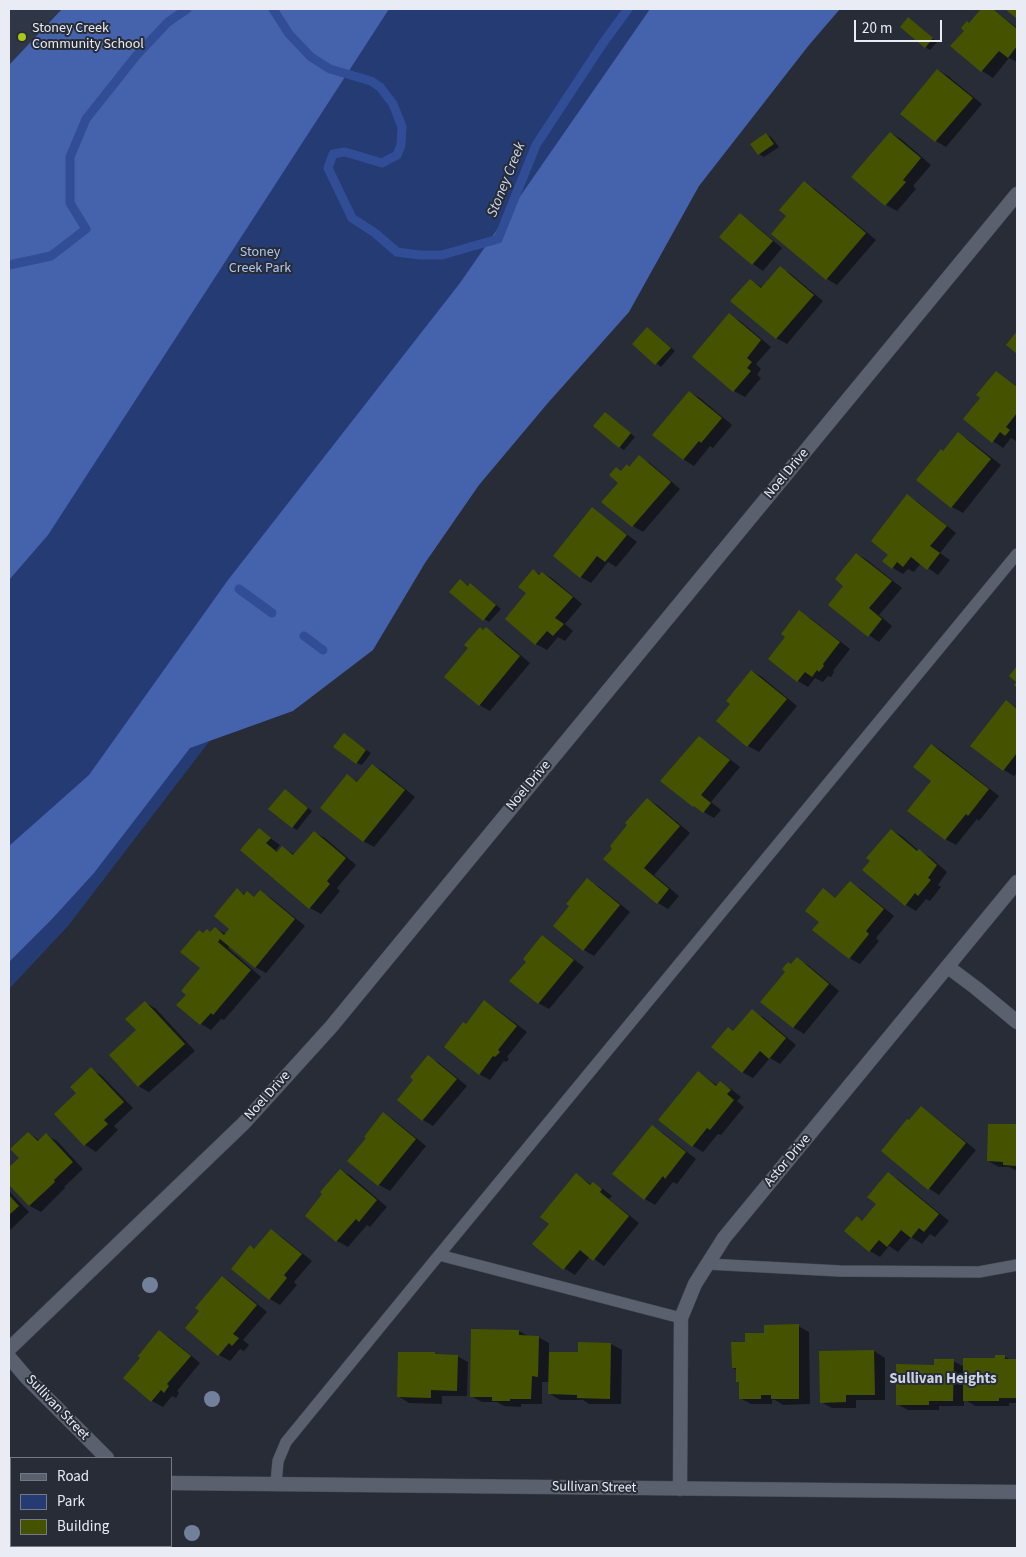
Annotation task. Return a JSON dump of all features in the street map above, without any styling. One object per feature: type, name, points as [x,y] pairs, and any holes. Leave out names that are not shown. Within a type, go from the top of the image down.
[{"type":"street","name":"Noel Drive","points":[[9,1348],[244,1123],[325,1033],[1017,194]]},
{"type":"street","name":"Astor Drive","points":[[680,1489],[682,1318],[695,1284],[724,1238],[1017,882]]},
{"type":"street","points":[[948,967],[1017,1022]]},
{"type":"street","name":"Sullivan Street","points":[[9,1357],[26,1377],[106,1457]]},
{"type":"street","name":"Sullivan Street","points":[[172,1483],[1017,1492]]},
{"type":"lane","points":[[276,1483],[278,1461],[286,1442],[1017,554]]},
{"type":"lane","points":[[439,1255],[682,1318]]},
{"type":"lane","points":[[707,1264],[840,1270],[979,1272],[1017,1265]]},
{"type":"shaded area","name":"Stoney Creek Community School","points":[[9,9],[62,9],[9,65]]},
{"type":"shaded area","points":[[62,9],[389,9],[48,535],[9,580],[9,65]]},
{"type":"shaded area","points":[[650,9],[840,9],[809,45],[699,186],[629,312],[547,404],[479,485],[425,563],[373,650],[293,711],[190,748],[94,873],[9,962],[9,846],[89,775],[228,580],[460,283]]},
{"type":"green space","name":"Stoney Creek Park","points":[[62,9],[755,9],[678,129],[68,926],[9,989],[9,65]]},
{"type":"building","points":[[981,9],[993,9],[1017,29],[1017,46],[1008,58],[999,51],[981,72],[950,46],[964,31],[961,28],[967,21],[969,23]]},
{"type":"building","points":[[1005,9],[1017,9],[1017,19]]},
{"type":"building","points":[[908,17],[933,38],[925,48],[900,27]]},
{"type":"building","points":[[937,69],[973,98],[935,142],[900,114]]},
{"type":"building","points":[[890,132],[921,158],[903,180],[906,182],[885,206],[851,177]]},
{"type":"building","points":[[766,133],[774,144],[758,155],[750,144]]},
{"type":"building","points":[[804,181],[866,233],[826,280],[771,234],[786,216],[779,210]]},
{"type":"building","points":[[740,213],[773,241],[752,265],[719,237]]},
{"type":"building","points":[[780,266],[814,295],[776,339],[730,301],[750,279],[761,288]]},
{"type":"building","points":[[729,313],[761,340],[747,358],[752,362],[747,368],[751,371],[733,392],[692,357]]},
{"type":"building","points":[[647,327],[671,348],[655,365],[632,344]]},
{"type":"building","points":[[1017,331],[1017,354],[1006,345]]},
{"type":"building","points":[[996,371],[1017,387],[1017,413],[1006,427],[1010,430],[1005,436],[1000,432],[992,443],[963,419],[980,398],[976,395]]},
{"type":"building","points":[[689,391],[722,418],[701,443],[699,441],[683,460],[652,435]]},
{"type":"building","points":[[605,412],[631,433],[619,448],[593,426]]},
{"type":"building","points":[[958,432],[991,459],[951,508],[916,480],[941,449],[943,451]]},
{"type":"building","points":[[639,455],[671,482],[632,527],[601,502],[618,483],[609,475],[616,467],[621,471],[627,464],[629,467]]},
{"type":"building","points":[[907,494],[947,526],[930,546],[940,553],[927,570],[911,557],[903,567],[897,562],[892,569],[882,561],[888,555],[871,541]]},
{"type":"building","points":[[592,507],[627,535],[605,562],[597,556],[580,578],[553,556]]},
{"type":"building","points":[[856,553],[892,581],[869,608],[882,619],[868,637],[828,605],[843,586],[835,579]]},
{"type":"building","points":[[533,569],[539,575],[542,572],[573,597],[555,618],[564,624],[553,636],[547,631],[535,645],[505,619],[526,593],[518,587]]},
{"type":"building","points":[[460,579],[468,586],[470,583],[496,605],[483,621],[449,592]]},
{"type":"building","points":[[799,610],[840,642],[819,672],[817,670],[812,677],[805,672],[797,682],[768,659],[785,637],[781,634]]},
{"type":"building","points":[[480,627],[483,630],[486,627],[520,656],[479,706],[444,677],[468,648],[464,645]]},
{"type":"building","points":[[1017,666],[1017,688],[1014,685],[1016,682],[1009,676]]},
{"type":"building","points":[[751,670],[787,699],[747,747],[716,721],[730,704],[726,701]]},
{"type":"building","points":[[1006,700],[1017,709],[1017,753],[1003,771],[970,746]]},
{"type":"building","points":[[344,733],[366,750],[356,764],[333,747]]},
{"type":"building","points":[[699,736],[730,760],[701,795],[711,803],[703,813],[660,781]]},
{"type":"building","points":[[931,744],[989,789],[968,816],[966,814],[945,840],[907,811],[931,781],[913,767]]},
{"type":"building","points":[[372,764],[405,790],[363,842],[320,808],[347,774],[357,782]]},
{"type":"building","points":[[285,789],[308,808],[292,828],[268,809]]},
{"type":"building","points":[[647,798],[680,826],[644,868],[669,889],[657,904],[603,859],[612,849],[610,846],[627,825],[625,823]]},
{"type":"building","points":[[259,828],[271,838],[266,843],[277,852],[282,846],[293,855],[314,831],[346,858],[327,881],[330,884],[309,909],[240,850]]},
{"type":"building","points":[[891,829],[917,851],[919,849],[937,865],[928,878],[931,880],[918,896],[915,893],[905,906],[862,870],[870,861],[866,858]]},
{"type":"building","points":[[587,878],[620,905],[583,951],[553,926],[569,906],[566,904]]},
{"type":"building","points":[[850,881],[884,909],[866,931],[869,934],[849,959],[812,930],[819,922],[805,911],[823,888],[835,898]]},
{"type":"building","points":[[237,888],[244,895],[247,891],[254,897],[260,890],[295,919],[255,968],[220,939],[218,942],[251,970],[213,1015],[211,1013],[200,1025],[176,1005],[186,995],[181,991],[200,968],[180,952],[199,930],[203,933],[207,929],[210,932],[215,927],[224,935],[229,929],[214,916]]},
{"type":"building","points":[[542,935],[574,960],[538,1004],[509,981],[526,962],[523,959]]},
{"type":"building","points":[[797,957],[829,984],[793,1028],[760,1002],[785,972],[782,969],[788,962],[791,964]]},
{"type":"building","points":[[484,1000],[517,1026],[498,1050],[500,1052],[495,1057],[493,1056],[479,1075],[444,1047],[463,1022],[466,1024]]},
{"type":"building","points":[[145,1001],[185,1044],[138,1087],[109,1055],[136,1030],[125,1019]]},
{"type":"building","points":[[752,1009],[786,1038],[769,1059],[760,1051],[742,1073],[711,1047],[728,1027],[733,1031]]},
{"type":"building","points":[[428,1055],[457,1079],[422,1121],[397,1100],[413,1080],[410,1077]]},
{"type":"building","points":[[91,1067],[124,1102],[104,1120],[108,1124],[84,1146],[54,1114],[76,1093],[70,1087]]},
{"type":"building","points":[[698,1071],[716,1086],[720,1081],[731,1090],[727,1094],[734,1100],[710,1130],[707,1128],[692,1147],[658,1120]]},
{"type":"building","points":[[921,1106],[966,1143],[928,1190],[881,1151],[907,1119],[909,1120]]},
{"type":"building","points":[[383,1112],[416,1139],[378,1186],[347,1161],[366,1138],[364,1137]]},
{"type":"building","points":[[988,1124],[1017,1124],[1017,1166],[1003,1165],[1003,1162],[987,1161]]},
{"type":"building","points":[[652,1125],[686,1152],[665,1179],[663,1176],[644,1200],[612,1174]]},
{"type":"building","points":[[28,1132],[38,1141],[46,1133],[73,1162],[29,1206],[9,1185],[9,1167],[19,1158],[10,1149]]},
{"type":"building","points":[[340,1169],[377,1200],[359,1222],[356,1219],[336,1242],[305,1216],[322,1194],[320,1192]]},
{"type":"building","points":[[888,1172],[939,1214],[924,1232],[919,1228],[911,1238],[901,1230],[887,1247],[879,1240],[869,1252],[844,1231],[857,1216],[862,1221],[876,1204],[867,1197]]},
{"type":"building","points":[[576,1173],[590,1185],[593,1182],[602,1189],[600,1192],[629,1216],[593,1261],[580,1250],[563,1270],[532,1244],[549,1224],[540,1217]]},
{"type":"building","points":[[9,1195],[19,1206],[9,1215]]},
{"type":"building","points":[[271,1229],[302,1254],[284,1275],[287,1278],[269,1300],[231,1269],[250,1245],[254,1249]]},
{"type":"building","points":[[222,1276],[257,1305],[233,1334],[239,1338],[232,1346],[229,1343],[218,1356],[185,1328],[199,1311],[195,1308]]},
{"type":"building","points":[[799,1324],[799,1399],[771,1399],[771,1395],[761,1395],[761,1399],[739,1399],[739,1382],[736,1382],[736,1368],[732,1368],[731,1342],[745,1342],[745,1333],[764,1333],[764,1325]]},
{"type":"building","points":[[471,1329],[519,1330],[519,1335],[539,1336],[538,1377],[532,1376],[531,1399],[492,1401],[492,1397],[470,1397]]},
{"type":"building","points":[[159,1330],[191,1356],[167,1384],[169,1386],[164,1393],[161,1390],[151,1402],[123,1378],[140,1358],[138,1356]]},
{"type":"building","points":[[578,1342],[611,1343],[610,1399],[577,1398],[577,1395],[548,1394],[549,1352],[578,1352]]},
{"type":"building","points":[[874,1350],[875,1395],[846,1395],[846,1402],[820,1403],[819,1351]]},
{"type":"building","points":[[398,1352],[435,1352],[435,1354],[458,1355],[457,1391],[431,1390],[431,1398],[397,1397]]},
{"type":"building","points":[[995,1355],[1005,1355],[1005,1359],[1017,1359],[1017,1398],[999,1398],[999,1401],[963,1401],[963,1358],[995,1358]]},
{"type":"building","points":[[934,1359],[954,1359],[953,1401],[929,1401],[929,1405],[896,1405],[896,1364],[934,1365]]},
{"type":"building","points":[[9,1468],[10,1530],[9,1529]]},
{"type":"building","points":[[30,1547],[85,1548],[31,1548]]},
{"type":"waterway","name":"Stoney Creek","points":[[9,265],[51,256],[86,229],[70,203],[70,157],[86,119],[136,56],[168,22],[187,9]]},
{"type":"waterway","name":"Stoney Creek","points":[[273,9],[289,34],[311,57],[330,69],[371,81],[380,87],[393,104],[402,127],[401,145],[397,155],[382,163],[345,152],[333,154],[328,168],[352,218],[375,233],[397,252],[420,255],[442,255],[498,239],[536,145],[603,43],[628,9]]},
{"type":"waterway","points":[[239,589],[272,613]]},
{"type":"waterway","points":[[304,636],[323,650]]},
{"type":"place","name":"Stoney Creek Community School","points":[[22,37]]},
{"type":"district","name":"Sullivan Heights","points":[[943,1380]]}]
